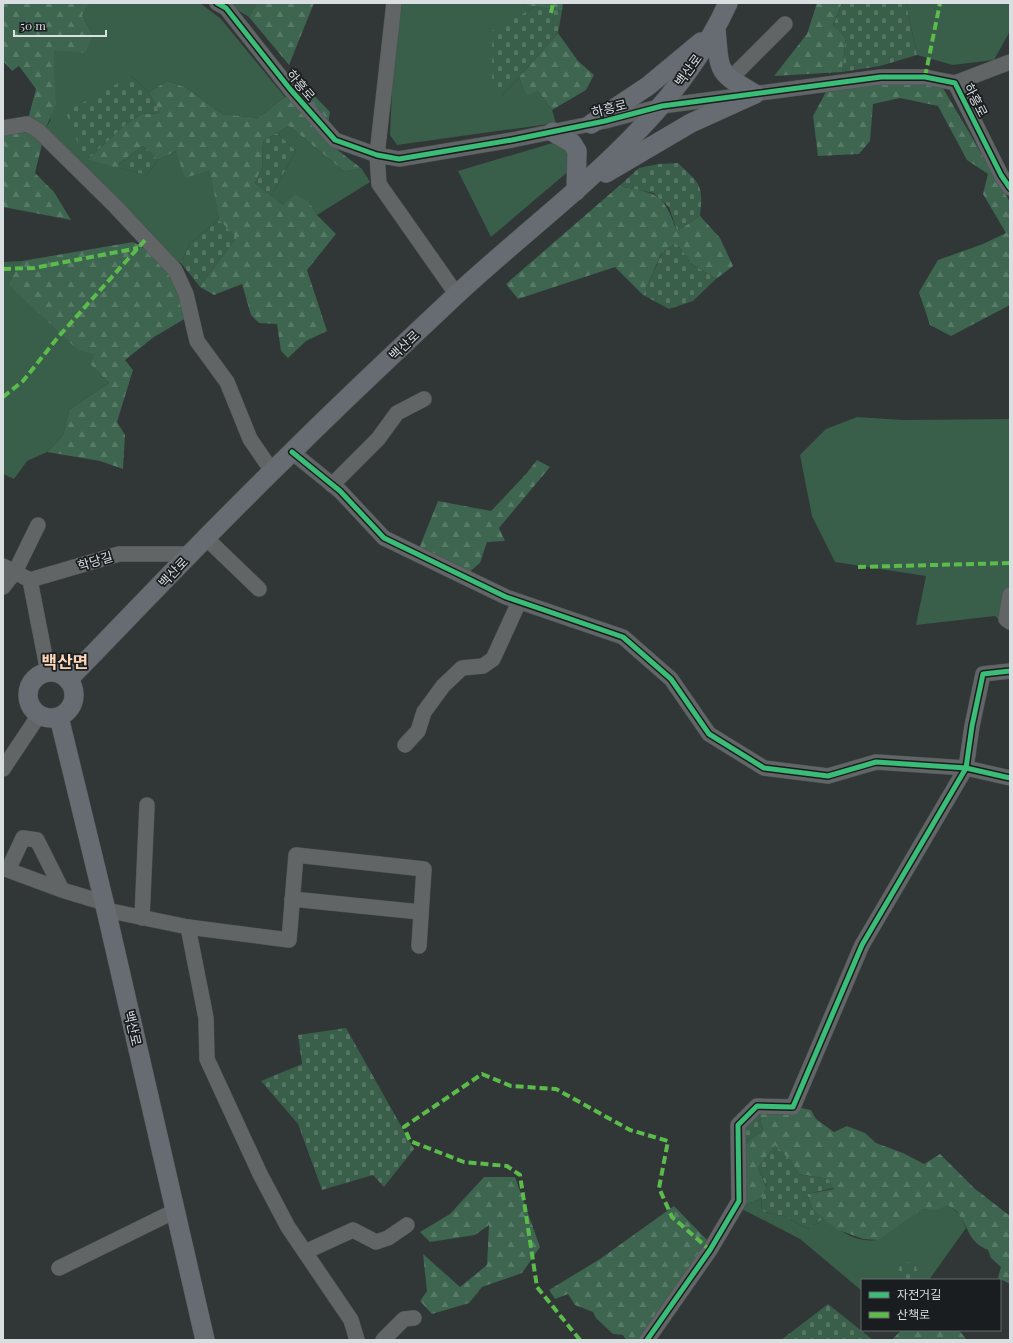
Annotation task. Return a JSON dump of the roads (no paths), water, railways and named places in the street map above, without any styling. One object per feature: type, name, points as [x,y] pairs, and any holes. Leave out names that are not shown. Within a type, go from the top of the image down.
[{"type":"main road","name":"백산로","points":[[68,680],[272,471],[457,295],[576,191],[618,152],[662,106],[716,30],[728,3]]},
{"type":"main road","points":[[716,30],[720,67],[724,74],[755,94]]},
{"type":"main road","points":[[591,124],[648,86],[716,30]]},
{"type":"main road","points":[[576,191],[691,123],[755,94]]},
{"type":"main road","points":[[553,132],[572,143],[577,151],[576,191]]},
{"type":"main road","points":[[48,672],[55,672],[68,680],[72,686],[74,700],[71,707],[59,717],[52,718],[39,715],[29,704],[28,690],[35,678],[48,672]]},
{"type":"main road","name":"백산로","points":[[59,717],[106,907],[205,1340]]},
{"type":"street","name":"하흥로","points":[[217,3],[226,8],[290,89],[335,140],[377,155],[399,159],[553,132],[662,106],[881,77],[925,77],[955,83],[1001,175],[1010,188]]},
{"type":"street","points":[[394,3],[377,155],[379,184],[457,295]]},
{"type":"street","points":[[730,79],[784,24]]},
{"type":"street","points":[[955,83],[1010,62]]},
{"type":"street","points":[[3,128],[27,124],[39,131],[115,206],[175,270],[186,294],[197,341],[227,382],[250,439],[272,471]]},
{"type":"street","points":[[332,485],[378,439],[397,413],[424,399]]},
{"type":"street","points":[[292,452],[332,485],[384,538],[506,597],[623,637],[670,679],[709,734],[764,768],[828,776],[876,762],[966,768],[1010,778]]},
{"type":"street","points":[[3,587],[9,569],[38,525]]},
{"type":"street","points":[[206,538],[259,589]]},
{"type":"street","name":"학당길","points":[[30,580],[119,554],[191,554]]},
{"type":"street","points":[[9,569],[30,580],[48,672]]},
{"type":"street","points":[[1010,595],[1006,619],[1010,622]]},
{"type":"street","points":[[405,746],[418,731],[424,712],[443,686],[462,668],[483,666],[493,659],[519,602]]},
{"type":"street","points":[[647,1340],[710,1250],[739,1201],[738,1125],[757,1106],[792,1107],[862,945],[966,768],[972,726],[983,674],[1010,671]]},
{"type":"street","points":[[3,769],[39,715]]},
{"type":"street","points":[[142,918],[147,805]]},
{"type":"street","points":[[62,890],[106,907],[142,918],[188,927],[289,940],[296,855],[424,869],[420,912],[419,946]]},
{"type":"street","points":[[292,899],[420,912]]},
{"type":"street","points":[[188,927],[206,1018],[207,1059],[260,1174],[288,1227],[351,1320],[357,1340]]},
{"type":"street","points":[[59,1268],[175,1211]]},
{"type":"street","points":[[305,1252],[353,1230],[376,1242],[388,1238],[407,1225]]},
{"type":"street","points":[[384,1340],[404,1319],[414,1318]]},
{"type":"district","name":"백산면","points":[[65,662]]}]
